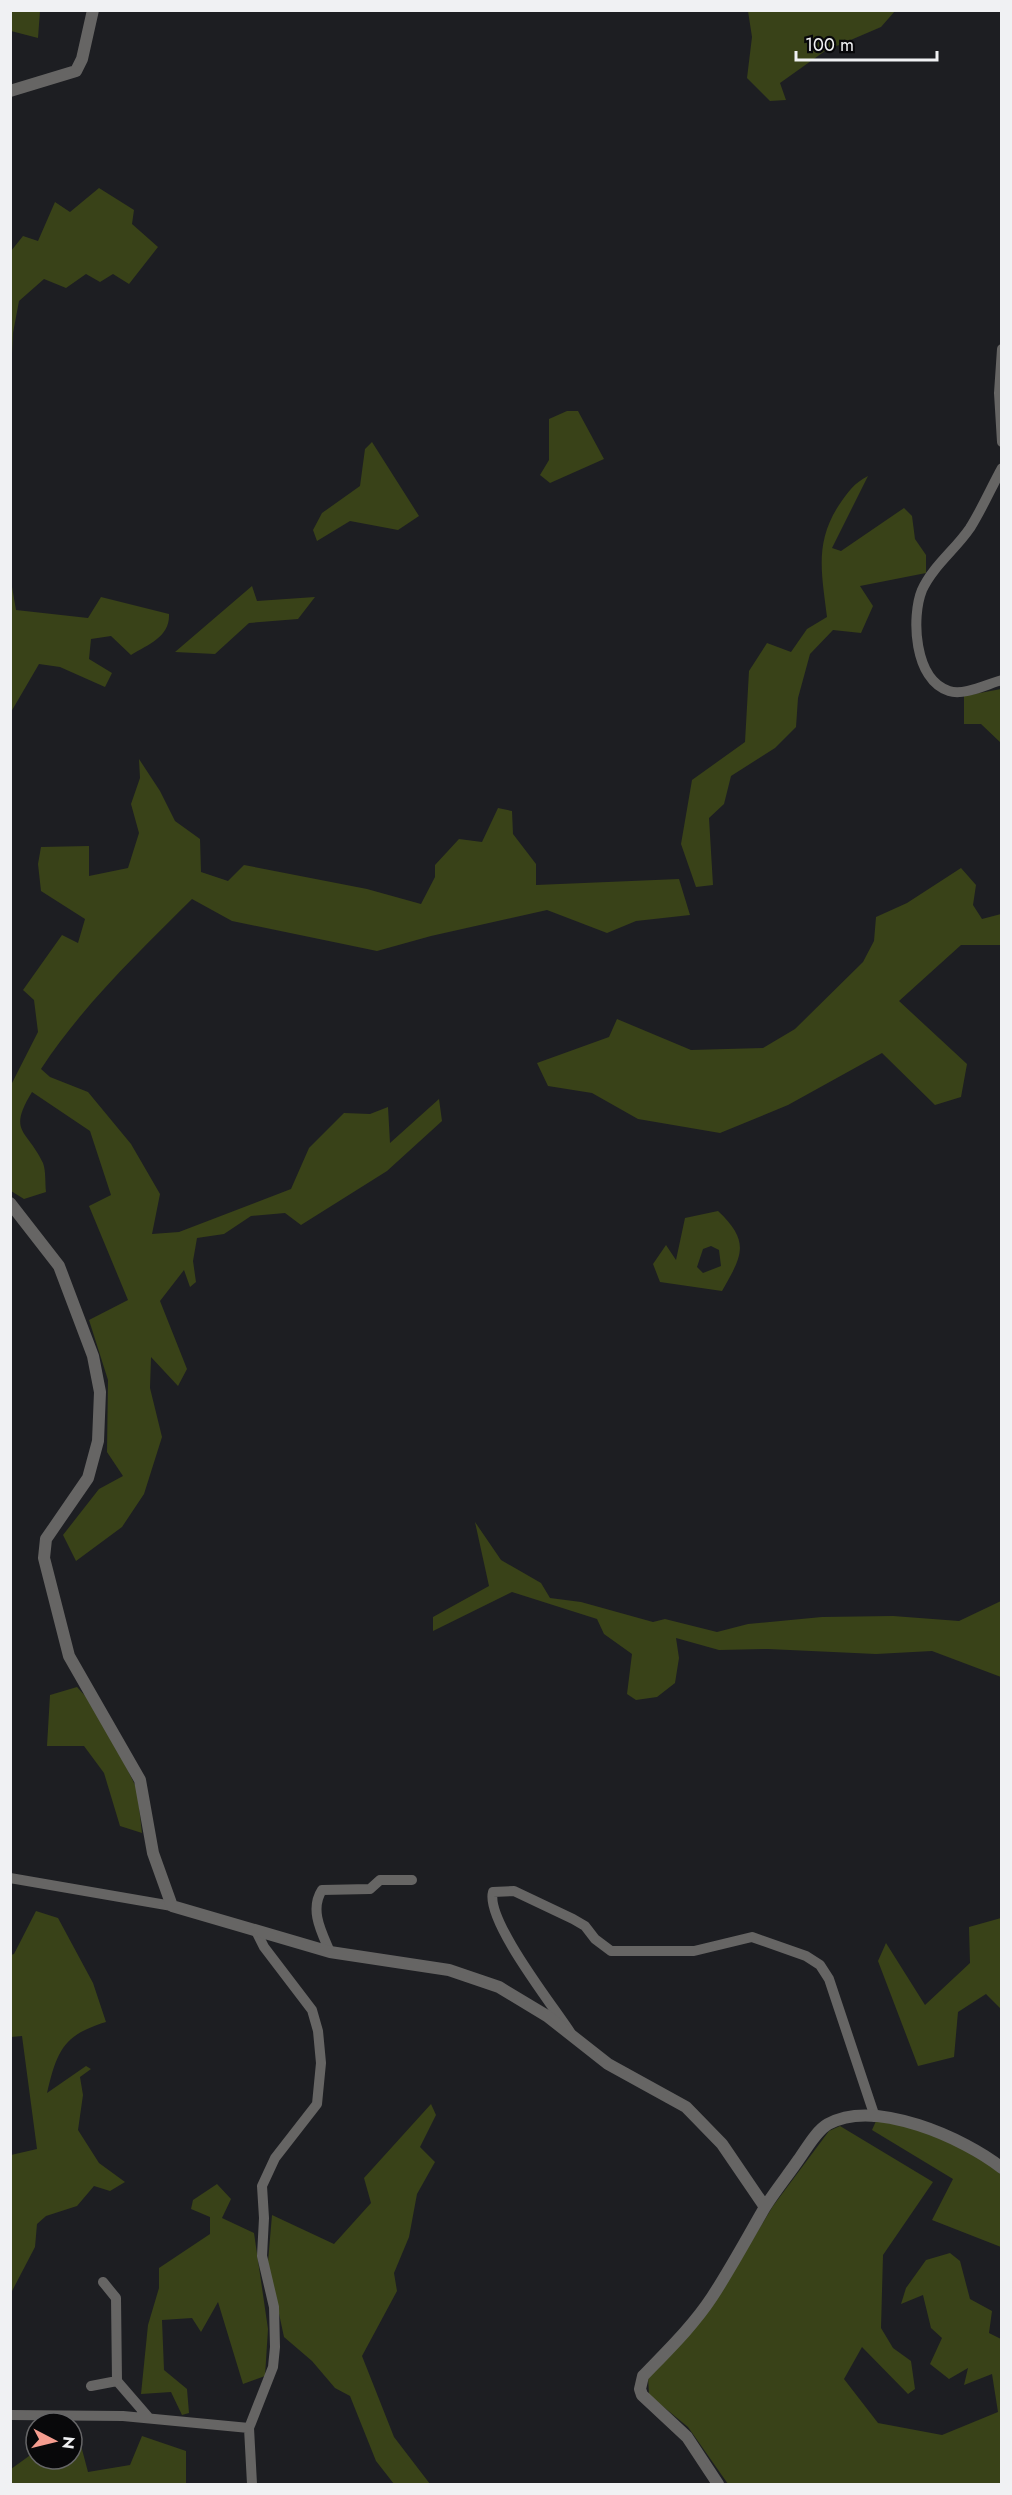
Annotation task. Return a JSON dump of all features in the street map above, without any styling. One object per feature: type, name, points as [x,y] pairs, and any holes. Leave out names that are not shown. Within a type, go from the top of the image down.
[{"type":"street","points":[[10,91],[76,71],[82,59],[93,10]]},
{"type":"street","points":[[1002,349],[999,393],[1002,442]]},
{"type":"street","points":[[1002,468],[970,528],[939,564],[923,588],[917,605],[917,623],[924,666],[928,675],[942,688],[949,692],[958,692],[1002,680]]},
{"type":"street","points":[[10,1203],[59,1266],[93,1356],[100,1392],[98,1441],[88,1478],[45,1543],[44,1558],[69,1656],[140,1780],[153,1853],[172,1906]]},
{"type":"street","points":[[10,1878],[172,1906],[330,1952],[448,1970],[478,1978],[523,2000],[608,2064],[671,2097],[702,2121],[737,2164],[765,2207]]},
{"type":"street","points":[[330,1952],[317,1916],[316,1904],[322,1890],[370,1889],[381,1880],[412,1880]]},
{"type":"street","points":[[572,2035],[518,1957],[494,1905],[494,1892],[514,1891],[573,1919],[585,1926],[595,1939],[611,1951],[694,1951],[752,1937],[806,1956],[820,1965],[829,1979],[875,2117]]},
{"type":"street","points":[[252,2484],[249,2428],[273,2367],[275,2347],[274,2307],[262,2256],[264,2218],[262,2186],[272,2163],[317,2104],[321,2063],[318,2031],[312,2010],[264,1947],[256,1931]]},
{"type":"street","points":[[718,2484],[687,2437],[642,2396],[640,2382],[710,2300],[765,2207],[814,2138],[827,2125],[854,2117],[875,2117],[935,2131],[964,2144],[1002,2168]]},
{"type":"street","points":[[103,2282],[116,2298],[117,2382],[149,2418]]},
{"type":"street","points":[[91,2385],[117,2382]]},
{"type":"street","points":[[10,2415],[149,2418],[249,2428]]},
{"type":"green space","points":[[11,10],[40,11],[38,38],[11,31]]},
{"type":"green space","points":[[748,10],[895,11],[881,27],[825,51],[780,83],[786,100],[770,101],[747,78],[752,37]]},
{"type":"green space","points":[[99,188],[134,210],[132,224],[158,247],[129,284],[113,274],[100,282],[86,274],[66,288],[44,279],[19,301],[13,333],[11,374],[11,251],[23,236],[38,241],[55,202],[70,212]]},
{"type":"green space","points":[[567,411],[578,411],[604,459],[550,483],[540,475],[549,460],[549,419]]},
{"type":"green space","points":[[372,442],[419,516],[398,530],[350,521],[317,541],[313,530],[322,513],[360,486],[365,449]]},
{"type":"green space","points":[[868,476],[832,548],[841,551],[904,508],[912,516],[915,539],[926,555],[926,573],[860,586],[873,606],[861,633],[833,630],[810,654],[798,698],[796,727],[775,748],[731,776],[724,804],[709,818],[713,885],[696,887],[681,844],[692,780],[745,742],[749,671],[767,643],[791,652],[807,629],[827,617],[822,573],[826,533],[831,519],[845,496]]},
{"type":"green space","points":[[11,581],[16,610],[88,618],[101,597],[169,614],[168,622],[166,629],[157,639],[131,655],[111,636],[91,639],[89,659],[112,673],[105,687],[60,667],[39,664],[11,712]]},
{"type":"green space","points":[[252,586],[257,601],[315,597],[298,619],[249,623],[215,654],[175,652]]},
{"type":"green space","points":[[1001,689],[1001,743],[981,724],[964,724],[964,696]]},
{"type":"green space","points":[[139,759],[160,791],[175,821],[200,839],[201,872],[228,881],[244,865],[367,889],[421,904],[435,877],[435,865],[459,839],[482,842],[498,808],[512,811],[513,834],[536,864],[536,885],[679,879],[690,915],[636,921],[607,933],[547,910],[431,936],[377,951],[232,921],[192,899],[132,959],[74,1023],[41,1069],[50,1077],[88,1092],[131,1144],[160,1194],[152,1234],[179,1232],[291,1189],[309,1148],[344,1113],[370,1114],[388,1107],[390,1143],[439,1099],[442,1121],[387,1171],[301,1225],[285,1213],[251,1216],[224,1234],[197,1238],[193,1261],[196,1282],[190,1287],[184,1270],[160,1301],[187,1369],[178,1386],[151,1357],[150,1388],[162,1437],[144,1494],[122,1527],[76,1561],[63,1535],[99,1489],[123,1476],[107,1452],[108,1380],[89,1320],[128,1300],[89,1206],[111,1195],[90,1131],[32,1092],[25,1105],[20,1124],[43,1163],[46,1192],[24,1199],[11,1191],[11,1085],[38,1032],[34,1000],[23,990],[62,935],[78,943],[85,919],[41,891],[38,864],[41,847],[89,846],[89,876],[128,868],[139,833],[131,804],[140,778]]},
{"type":"green space","points":[[961,868],[976,885],[973,905],[982,919],[1001,914],[1001,945],[961,945],[899,1001],[967,1064],[961,1097],[935,1105],[882,1053],[788,1105],[720,1133],[638,1119],[592,1093],[548,1086],[537,1063],[609,1037],[617,1019],[691,1050],[763,1048],[795,1029],[863,962],[874,941],[876,917],[907,903]]},
{"type":"green space","points":[[718,1211],[735,1232],[740,1250],[722,1291],[660,1282],[653,1264],[666,1245],[676,1260],[685,1218]],"holes":[[[711,1246],[719,1250],[721,1266],[703,1273],[697,1267],[703,1249]]]},
{"type":"green space","points":[[475,1522],[501,1560],[541,1583],[550,1598],[581,1602],[653,1622],[665,1619],[717,1632],[748,1624],[822,1617],[893,1616],[959,1621],[1001,1601],[1001,1677],[932,1651],[876,1654],[768,1649],[719,1650],[676,1638],[679,1658],[675,1683],[657,1697],[636,1700],[627,1694],[632,1654],[604,1634],[597,1619],[512,1592],[433,1631],[433,1617],[489,1586]]},
{"type":"green space","points":[[77,1687],[98,1710],[137,1789],[142,1833],[120,1826],[104,1773],[84,1746],[47,1746],[50,1695]]},
{"type":"green space","points":[[36,1911],[58,1918],[93,1983],[106,2022],[80,2033],[64,2047],[54,2066],[47,2093],[86,2066],[91,2069],[80,2077],[83,2095],[78,2130],[99,2163],[125,2182],[110,2191],[94,2186],[77,2206],[46,2216],[37,2224],[35,2247],[11,2293],[11,2155],[37,2149],[22,2036],[11,2037],[11,1955],[14,1954]]},
{"type":"green space","points":[[1001,1918],[1001,2009],[986,1994],[958,2012],[954,2057],[918,2066],[878,1961],[886,1943],[925,2005],[970,1963],[969,1927]]},
{"type":"green space","points":[[431,2104],[436,2115],[420,2147],[435,2162],[417,2194],[409,2237],[394,2273],[397,2291],[362,2356],[394,2437],[430,2484],[394,2484],[376,2461],[350,2396],[335,2388],[312,2361],[284,2337],[268,2262],[272,2215],[334,2244],[371,2203],[364,2178]]},
{"type":"green space","points":[[876,2121],[912,2127],[963,2146],[1001,2174],[1001,2247],[932,2220],[953,2179],[872,2130]]},
{"type":"green space","points":[[840,2126],[933,2182],[883,2255],[881,2328],[893,2348],[911,2361],[915,2389],[908,2394],[862,2347],[844,2379],[878,2423],[942,2435],[998,2412],[992,2374],[964,2385],[968,2368],[949,2379],[930,2364],[942,2338],[931,2328],[923,2295],[901,2304],[906,2288],[926,2260],[950,2253],[960,2261],[970,2299],[992,2311],[989,2333],[1001,2339],[1001,2484],[728,2484],[688,2427],[649,2395],[648,2376],[713,2305],[773,2206],[829,2131]]},
{"type":"green space","points":[[217,2184],[231,2199],[222,2218],[254,2233],[268,2329],[265,2376],[243,2384],[218,2302],[201,2332],[192,2318],[162,2320],[164,2370],[187,2389],[189,2413],[182,2415],[171,2392],[141,2394],[148,2325],[159,2288],[159,2268],[210,2234],[210,2217],[191,2209],[193,2200]]},
{"type":"green space","points":[[142,2436],[186,2451],[186,2484],[11,2484],[11,2469],[24,2460],[24,2471],[84,2471],[84,2457],[88,2472],[130,2465]]}]
